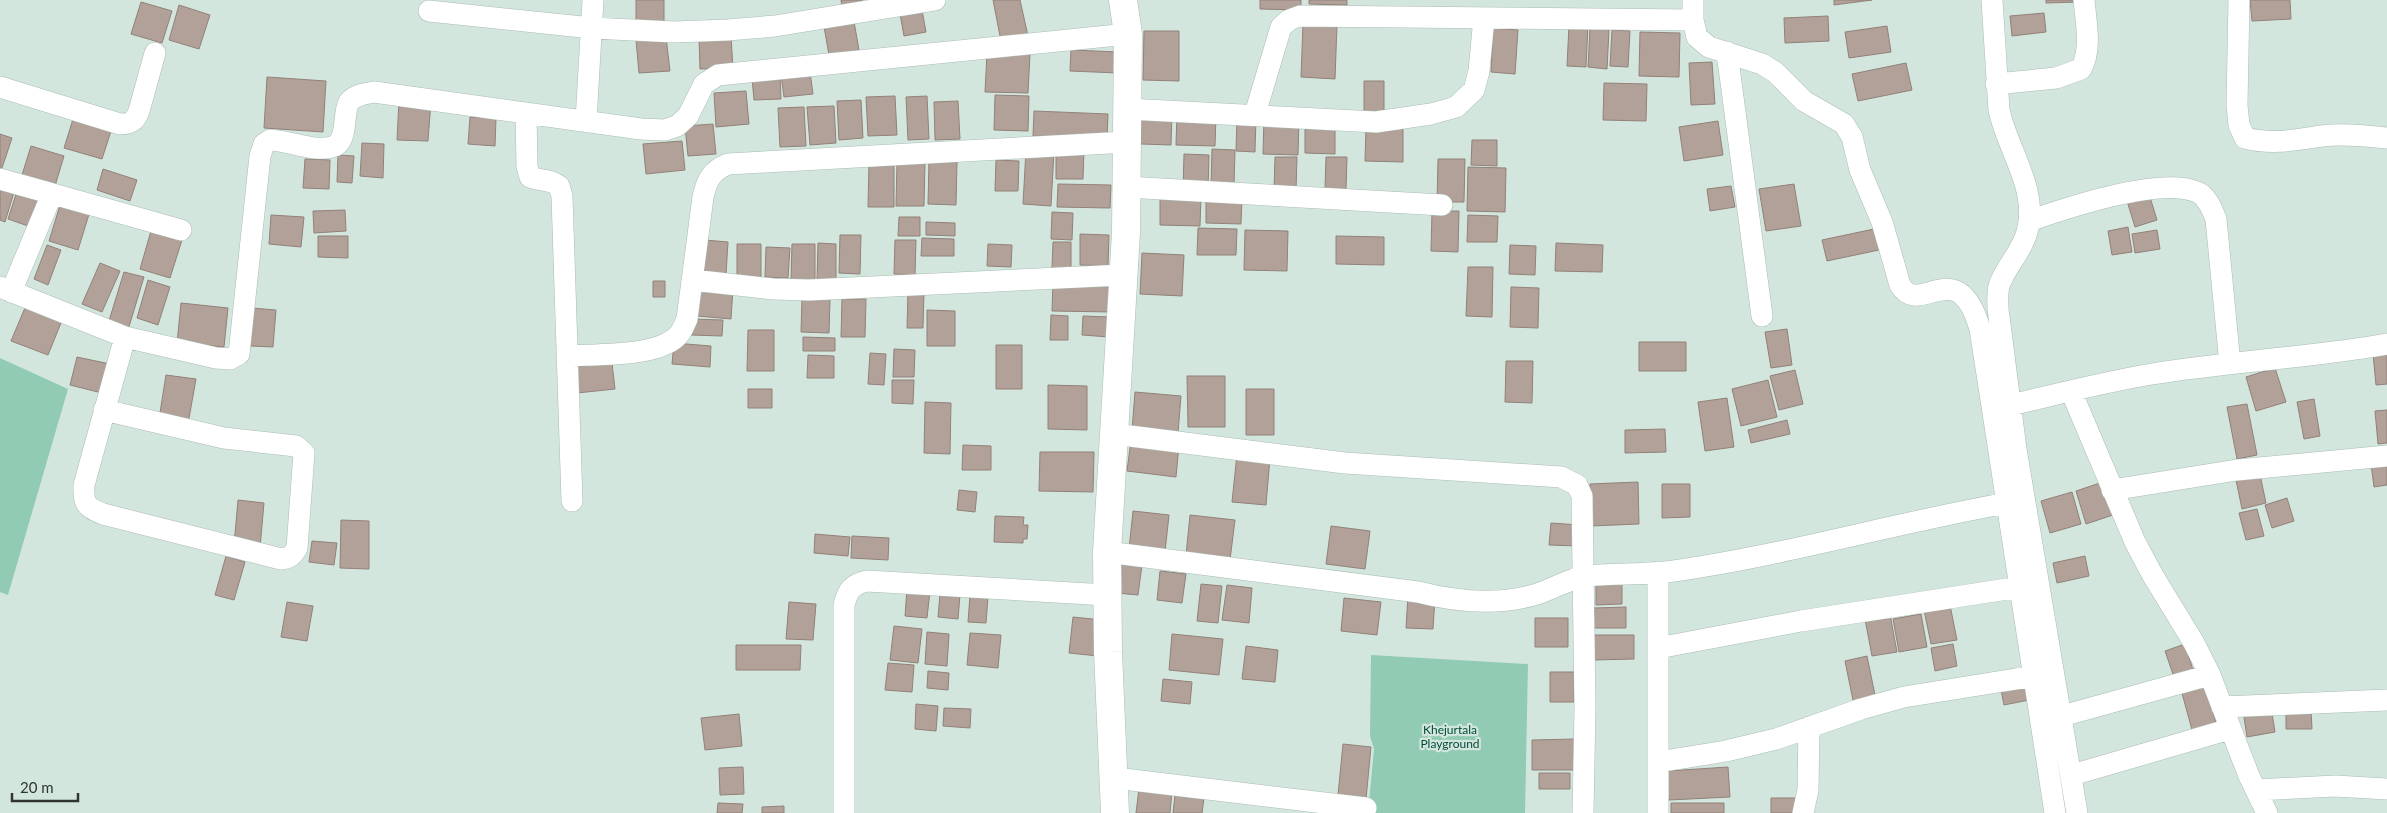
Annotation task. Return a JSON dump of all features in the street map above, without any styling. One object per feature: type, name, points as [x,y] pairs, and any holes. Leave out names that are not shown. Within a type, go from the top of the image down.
[{"type":"street","points":[[586,122],[593,0]]},
{"type":"street","points":[[429,11],[592,28],[674,32],[775,26],[935,0]]},
{"type":"street","points":[[1115,813],[1115,778],[1108,652],[1107,552],[1123,275],[1126,187],[1128,34],[1123,0]]},
{"type":"street","points":[[1992,0],[1996,84],[2003,126],[2024,179],[2029,206],[2027,232],[2004,274],[1998,296],[1998,309],[2011,406],[2077,813]]},
{"type":"street","points":[[1996,84],[2056,78],[2081,70],[2086,61],[2088,45],[2084,0]]},
{"type":"street","points":[[2239,0],[2237,105],[2239,124],[2246,138],[2261,142],[2287,142],[2323,136],[2387,138]]},
{"type":"street","points":[[1255,114],[1281,28],[1289,20],[1300,16],[1484,18],[1693,10],[1697,37],[1709,47],[1762,64],[1775,72],[1804,102],[1844,124],[1852,137],[1860,170],[1882,222],[1900,285],[1904,292],[1911,296],[1950,289],[1960,292],[1968,300],[1975,312],[1980,329],[2055,813]]},
{"type":"street","points":[[1127,109],[1392,121],[1431,114],[1456,107],[1474,90],[1479,72],[1484,18]]},
{"type":"street","points":[[52,194],[6,290],[125,337],[216,358],[230,358],[238,354],[260,156],[264,144],[270,140],[320,148],[334,147],[341,141],[349,102],[358,95],[374,92],[586,122],[665,130],[677,126],[688,116],[704,84],[718,75],[1128,34]]},
{"type":"street","points":[[1727,52],[1762,316]]},
{"type":"street","points":[[0,87],[120,124],[129,124],[136,120],[155,53]]},
{"type":"street","points":[[526,113],[527,167],[530,176],[539,181],[553,181],[559,186],[562,196],[572,500]]},
{"type":"street","points":[[567,356],[648,351],[664,345],[680,334],[687,319],[707,178],[716,169],[728,164],[1126,142]]},
{"type":"street","points":[[0,179],[181,230]]},
{"type":"street","points":[[1126,187],[1442,205]]},
{"type":"street","points":[[2029,221],[2067,208],[2125,194],[2166,188],[2184,188],[2199,192],[2210,204],[2216,219],[2230,364]]},
{"type":"street","points":[[692,280],[774,289],[809,290],[1123,275]]},
{"type":"street","points":[[104,410],[216,436],[296,446],[304,454],[297,548],[293,555],[281,559],[216,544],[103,514],[88,508],[83,498],[84,485],[104,410],[125,337]]},
{"type":"street","points":[[2011,406],[2154,373],[2348,351],[2387,344]]},
{"type":"street","points":[[2072,391],[2112,490],[2143,558],[2194,644],[2210,675],[2230,729],[2267,813]]},
{"type":"street","points":[[1114,434],[1345,463],[1561,477],[1577,485],[1582,496],[1585,576],[1586,708],[1583,813]]},
{"type":"street","points":[[2112,490],[2237,470],[2387,456]]},
{"type":"street","points":[[1107,552],[1418,592],[1450,600],[1478,602],[1536,595],[1585,576],[1658,572],[1703,566],[1792,549],[1939,515],[2007,503]]},
{"type":"street","points":[[1658,572],[1658,813]]},
{"type":"street","points":[[844,813],[844,606],[848,591],[855,584],[866,581],[1107,595]]},
{"type":"street","points":[[1658,648],[1801,621],[2020,587]]},
{"type":"street","points":[[2062,716],[2210,675]]},
{"type":"street","points":[[1658,762],[1726,751],[1904,697],[2034,676]]},
{"type":"street","points":[[2222,707],[2387,700]]},
{"type":"street","points":[[1803,813],[1808,790],[1809,727]]},
{"type":"street","points":[[2072,775],[2230,729]]},
{"type":"street","points":[[1115,778],[1366,808]]},
{"type":"street","points":[[2256,790],[2335,786],[2387,789]]},
{"type":"green space","points":[[0,358],[68,389],[8,595],[0,592]]},
{"type":"green space","name":"Khejurtala Playground","points":[[1371,655],[1528,664],[1525,813],[1368,813],[1374,749],[1370,736]]},
{"type":"building","points":[[636,0],[664,0],[664,26],[636,26]]},
{"type":"building","points":[[841,0],[862,0],[863,4],[842,8]]},
{"type":"building","points":[[993,0],[1020,0],[1028,36],[1001,41]]},
{"type":"building","points":[[1260,0],[1301,0],[1301,10],[1260,9]]},
{"type":"building","points":[[1309,0],[1347,0],[1347,5],[1309,4]]},
{"type":"building","points":[[1834,0],[1872,0],[1834,5]]},
{"type":"building","points":[[2046,0],[2080,0],[2080,2],[2046,3]]},
{"type":"building","points":[[2250,0],[2290,0],[2291,19],[2252,21]]},
{"type":"building","points":[[141,2],[172,11],[162,43],[131,34]]},
{"type":"building","points":[[179,5],[210,15],[199,49],[169,40]]},
{"type":"building","points":[[922,10],[926,32],[904,36],[900,14]]},
{"type":"building","points":[[2044,13],[2046,32],[2012,36],[2010,16]]},
{"type":"building","points":[[853,16],[859,50],[829,55],[823,21]]},
{"type":"building","points":[[1828,16],[1829,41],[1785,43],[1784,18]]},
{"type":"building","points":[[1303,24],[1337,25],[1335,79],[1301,77]]},
{"type":"building","points":[[1569,25],[1588,26],[1586,67],[1567,66]]},
{"type":"building","points":[[1887,26],[1891,52],[1849,58],[1845,32]]},
{"type":"building","points":[[1493,28],[1518,30],[1515,74],[1491,72]]},
{"type":"building","points":[[1590,28],[1609,30],[1607,69],[1588,67]]},
{"type":"building","points":[[1612,30],[1630,31],[1628,67],[1610,66]]},
{"type":"building","points":[[1144,31],[1179,31],[1179,81],[1143,80]]},
{"type":"building","points":[[1640,32],[1680,33],[1679,77],[1639,76]]},
{"type":"building","points":[[666,37],[670,71],[639,73],[636,40]]},
{"type":"building","points":[[731,37],[733,68],[700,69],[699,38]]},
{"type":"building","points":[[1071,50],[1119,52],[1118,73],[1070,71]]},
{"type":"building","points":[[987,53],[1030,54],[1028,93],[985,92]]},
{"type":"building","points":[[1712,62],[1715,104],[1691,105],[1689,63]]},
{"type":"building","points":[[1906,63],[1912,90],[1858,101],[1852,74]]},
{"type":"building","points":[[810,72],[813,94],[784,97],[781,75]]},
{"type":"building","points":[[780,76],[781,99],[754,100],[752,78]]},
{"type":"building","points":[[267,77],[326,81],[323,132],[264,128]]},
{"type":"building","points":[[1364,81],[1384,81],[1384,120],[1364,120]]},
{"type":"building","points":[[1604,83],[1647,84],[1646,121],[1603,120]]},
{"type":"building","points":[[746,91],[749,124],[716,127],[714,93]]},
{"type":"building","points":[[995,95],[1029,96],[1028,131],[994,130]]},
{"type":"building","points":[[895,96],[897,135],[868,136],[866,97]]},
{"type":"building","points":[[927,96],[929,139],[908,140],[906,97]]},
{"type":"building","points":[[399,100],[431,101],[428,141],[397,140]]},
{"type":"building","points":[[861,100],[863,138],[839,140],[837,101]]},
{"type":"building","points":[[958,101],[960,139],[935,140],[934,102]]},
{"type":"building","points":[[834,106],[836,143],[810,145],[807,107]]},
{"type":"building","points":[[804,107],[806,146],[780,147],[778,108]]},
{"type":"building","points":[[1034,111],[1108,114],[1107,138],[1033,136]]},
{"type":"building","points":[[1141,112],[1172,113],[1171,145],[1141,144]]},
{"type":"building","points":[[1177,114],[1216,115],[1215,146],[1176,145]]},
{"type":"building","points":[[74,116],[112,128],[102,159],[64,148]]},
{"type":"building","points":[[470,117],[496,118],[495,146],[468,144]]},
{"type":"building","points":[[1237,117],[1256,118],[1255,152],[1236,151]]},
{"type":"building","points":[[1264,117],[1299,118],[1298,155],[1263,154]]},
{"type":"building","points":[[1718,121],[1723,155],[1684,161],[1679,127]]},
{"type":"building","points":[[713,124],[716,154],[688,156],[685,126]]},
{"type":"building","points":[[1366,128],[1403,129],[1403,162],[1365,161]]},
{"type":"building","points":[[1305,129],[1335,129],[1335,154],[1305,153]]},
{"type":"building","points":[[0,134],[12,138],[1,171],[0,171]]},
{"type":"building","points":[[1472,140],[1497,140],[1497,166],[1471,165]]},
{"type":"building","points":[[682,141],[685,170],[646,174],[643,144]]},
{"type":"building","points":[[362,143],[384,144],[383,178],[360,176]]},
{"type":"building","points":[[31,146],[64,156],[55,186],[22,175]]},
{"type":"building","points":[[1212,149],[1235,150],[1234,186],[1211,185]]},
{"type":"building","points":[[1026,150],[1054,151],[1051,206],[1023,204]]},
{"type":"building","points":[[1056,150],[1084,150],[1083,179],[1056,179]]},
{"type":"building","points":[[1184,154],[1209,155],[1208,190],[1183,190]]},
{"type":"building","points":[[338,155],[354,156],[352,183],[337,182]]},
{"type":"building","points":[[1275,157],[1297,157],[1296,190],[1274,190]]},
{"type":"building","points":[[1326,157],[1347,157],[1346,190],[1325,189]]},
{"type":"building","points":[[305,159],[330,160],[329,189],[303,188]]},
{"type":"building","points":[[1438,159],[1465,159],[1464,202],[1437,202]]},
{"type":"building","points":[[996,160],[1019,161],[1018,191],[995,191]]},
{"type":"building","points":[[929,161],[957,162],[956,205],[928,204]]},
{"type":"building","points":[[897,162],[925,162],[924,206],[896,206]]},
{"type":"building","points":[[869,163],[894,163],[894,207],[868,207]]},
{"type":"building","points":[[1468,167],[1506,168],[1505,212],[1467,211]]},
{"type":"building","points":[[103,169],[137,180],[130,201],[97,190]]},
{"type":"building","points":[[0,184],[15,189],[5,222],[0,220]]},
{"type":"building","points":[[1058,184],[1111,185],[1110,208],[1057,207]]},
{"type":"building","points":[[1794,184],[1801,226],[1766,231],[1759,189]]},
{"type":"building","points":[[1731,186],[1735,207],[1710,211],[1707,189]]},
{"type":"building","points":[[17,191],[43,199],[34,228],[8,219]]},
{"type":"building","points":[[2149,194],[2157,220],[2135,227],[2127,201]]},
{"type":"building","points":[[1160,196],[1201,197],[1200,226],[1160,225]]},
{"type":"building","points":[[1206,196],[1242,197],[1241,224],[1206,223]]},
{"type":"building","points":[[61,202],[90,211],[78,250],[49,241]]},
{"type":"building","points":[[345,210],[346,231],[314,233],[313,211]]},
{"type":"building","points":[[1432,211],[1459,211],[1458,252],[1431,251]]},
{"type":"building","points":[[1052,212],[1073,213],[1072,240],[1051,239]]},
{"type":"building","points":[[271,215],[304,217],[301,247],[269,244]]},
{"type":"building","points":[[1468,215],[1498,216],[1497,242],[1467,242]]},
{"type":"building","points":[[899,217],[920,217],[920,236],[898,236]]},
{"type":"building","points":[[926,222],[955,223],[955,236],[926,235]]},
{"type":"building","points":[[2128,227],[2132,252],[2112,255],[2108,231]]},
{"type":"building","points":[[1198,228],[1237,229],[1236,255],[1197,255]]},
{"type":"building","points":[[1874,229],[1879,250],[1827,261],[1822,240]]},
{"type":"building","points":[[1245,230],[1288,231],[1287,271],[1244,270]]},
{"type":"building","points":[[2157,230],[2160,249],[2135,253],[2132,234]]},
{"type":"building","points":[[151,231],[182,240],[170,278],[140,269]]},
{"type":"building","points":[[1080,234],[1109,235],[1108,266],[1080,265]]},
{"type":"building","points":[[840,235],[861,235],[860,274],[839,273]]},
{"type":"building","points":[[318,236],[348,236],[348,258],[318,257]]},
{"type":"building","points":[[1336,236],[1384,237],[1384,265],[1336,264]]},
{"type":"building","points":[[922,238],[954,239],[954,256],[921,256]]},
{"type":"building","points":[[705,240],[728,242],[726,275],[703,274]]},
{"type":"building","points":[[895,240],[916,240],[915,275],[894,274]]},
{"type":"building","points":[[1053,242],[1071,242],[1071,269],[1052,269]]},
{"type":"building","points":[[818,243],[836,244],[836,281],[817,280]]},
{"type":"building","points":[[1556,243],[1603,245],[1602,272],[1555,271]]},
{"type":"building","points":[[737,244],[761,244],[761,279],[737,279]]},
{"type":"building","points":[[792,244],[815,244],[815,280],[791,280]]},
{"type":"building","points":[[988,244],[1012,245],[1011,267],[987,266]]},
{"type":"building","points":[[47,245],[61,250],[48,285],[34,279]]},
{"type":"building","points":[[1510,245],[1536,246],[1535,275],[1509,274]]},
{"type":"building","points":[[766,247],[790,248],[788,278],[765,277]]},
{"type":"building","points":[[1142,253],[1184,255],[1182,296],[1140,294]]},
{"type":"building","points":[[100,263],[120,271],[102,312],[82,304]]},
{"type":"building","points":[[1468,267],[1493,267],[1492,317],[1466,316]]},
{"type":"building","points":[[124,272],[144,277],[128,330],[108,324]]},
{"type":"building","points":[[148,280],[170,287],[158,325],[137,318]]},
{"type":"building","points":[[653,281],[665,281],[665,297],[653,297]]},
{"type":"building","points":[[1053,281],[1111,281],[1111,312],[1052,311]]},
{"type":"building","points":[[700,286],[733,288],[731,319],[697,316]]},
{"type":"building","points":[[1511,287],[1539,288],[1538,328],[1510,327]]},
{"type":"building","points":[[908,291],[924,291],[923,328],[907,328]]},
{"type":"building","points":[[802,298],[830,299],[829,333],[801,332]]},
{"type":"building","points":[[842,299],[866,299],[865,337],[841,337]]},
{"type":"building","points":[[27,303],[63,318],[48,355],[11,341]]},
{"type":"building","points":[[181,303],[228,308],[224,347],[177,343]]},
{"type":"building","points":[[252,308],[276,310],[273,347],[250,346]]},
{"type":"building","points":[[927,310],[955,311],[955,346],[927,346]]},
{"type":"building","points":[[1051,315],[1068,316],[1068,340],[1050,340]]},
{"type":"building","points":[[1083,316],[1109,317],[1109,337],[1082,335]]},
{"type":"building","points":[[692,319],[723,320],[722,336],[691,335]]},
{"type":"building","points":[[1787,329],[1792,365],[1771,368],[1765,332]]},
{"type":"building","points":[[748,330],[774,330],[774,371],[747,371]]},
{"type":"building","points":[[803,337],[835,338],[835,351],[803,351]]},
{"type":"building","points":[[1639,342],[1686,342],[1686,371],[1639,371]]},
{"type":"building","points":[[674,343],[711,346],[710,367],[672,364]]},
{"type":"building","points":[[996,345],[1022,345],[1022,389],[996,389]]},
{"type":"building","points":[[894,349],[915,350],[914,377],[893,377]]},
{"type":"building","points":[[2387,352],[2387,384],[2376,385],[2373,354]]},
{"type":"building","points":[[870,353],[886,354],[884,385],[868,384]]},
{"type":"building","points":[[808,355],[834,356],[834,378],[807,378]]},
{"type":"building","points":[[77,357],[110,364],[102,393],[70,385]]},
{"type":"building","points":[[1506,361],[1533,361],[1532,403],[1505,402]]},
{"type":"building","points":[[612,363],[615,389],[577,393],[574,367]]},
{"type":"building","points":[[2275,368],[2286,402],[2256,411],[2246,377]]},
{"type":"building","points":[[1795,370],[1803,404],[1779,410],[1770,376]]},
{"type":"building","points":[[166,375],[196,379],[188,424],[159,419]]},
{"type":"building","points":[[1187,376],[1225,376],[1225,427],[1188,427]]},
{"type":"building","points":[[892,380],[914,380],[913,404],[892,403]]},
{"type":"building","points":[[1768,380],[1777,417],[1741,426],[1732,389]]},
{"type":"building","points":[[1048,385],[1087,386],[1087,430],[1048,429]]},
{"type":"building","points":[[748,389],[772,389],[772,408],[748,408]]},
{"type":"building","points":[[1246,389],[1274,389],[1274,435],[1246,435]]},
{"type":"building","points":[[1135,392],[1181,396],[1178,433],[1132,430]]},
{"type":"building","points":[[1727,398],[1734,447],[1705,451],[1698,402]]},
{"type":"building","points":[[2314,399],[2320,436],[2304,439],[2297,402]]},
{"type":"building","points":[[925,402],[951,403],[950,454],[924,453]]},
{"type":"building","points":[[2247,404],[2257,455],[2237,459],[2227,407]]},
{"type":"building","points":[[2387,410],[2387,443],[2378,444],[2375,411]]},
{"type":"building","points":[[1787,420],[1790,434],[1751,443],[1748,430]]},
{"type":"building","points":[[1665,429],[1666,452],[1625,453],[1625,430]]},
{"type":"building","points":[[1131,440],[1179,445],[1176,477],[1127,471]]},
{"type":"building","points":[[963,445],[991,446],[991,470],[962,470]]},
{"type":"building","points":[[1040,452],[1094,452],[1093,492],[1039,491]]},
{"type":"building","points":[[1237,454],[1270,458],[1266,505],[1232,502]]},
{"type":"building","points":[[2387,462],[2387,485],[2374,487],[2371,464]]},
{"type":"building","points":[[2259,470],[2266,503],[2242,509],[2235,475]]},
{"type":"building","points":[[1638,482],[1639,524],[1591,526],[1590,484]]},
{"type":"building","points":[[2103,482],[2113,515],[2086,524],[2076,491]]},
{"type":"building","points":[[1662,484],[1690,484],[1690,517],[1662,518]]},
{"type":"building","points":[[959,490],[977,492],[975,512],[957,510]]},
{"type":"building","points":[[2072,492],[2081,524],[2050,533],[2041,501]]},
{"type":"building","points":[[2287,498],[2294,521],[2272,528],[2265,505]]},
{"type":"building","points":[[238,500],[264,503],[260,548],[234,545]]},
{"type":"building","points":[[2257,509],[2264,536],[2246,540],[2239,513]]},
{"type":"building","points":[[1133,511],[1169,515],[1165,552],[1129,549]]},
{"type":"building","points":[[1190,515],[1235,520],[1230,560],[1186,555]]},
{"type":"building","points":[[995,516],[1024,517],[1023,525],[1028,525],[1027,539],[1023,539],[1023,543],[994,542]]},
{"type":"building","points":[[341,520],[369,521],[369,569],[340,568]]},
{"type":"building","points":[[1551,523],[1579,525],[1577,546],[1549,545]]},
{"type":"building","points":[[1331,526],[1370,531],[1365,569],[1326,564]]},
{"type":"building","points":[[815,534],[850,537],[848,556],[814,553]]},
{"type":"building","points":[[852,536],[889,538],[888,560],[851,558]]},
{"type":"building","points":[[312,541],[337,543],[334,565],[309,562]]},
{"type":"building","points":[[226,556],[245,562],[234,600],[215,595]]},
{"type":"building","points":[[2085,556],[2089,576],[2057,583],[2053,563]]},
{"type":"building","points":[[1121,563],[1142,565],[1138,595],[1117,593]]},
{"type":"building","points":[[1160,571],[1186,574],[1182,603],[1157,600]]},
{"type":"building","points":[[1596,579],[1622,579],[1622,604],[1596,605]]},
{"type":"building","points":[[1201,584],[1222,586],[1218,623],[1197,621]]},
{"type":"building","points":[[1227,585],[1252,588],[1249,623],[1222,620]]},
{"type":"building","points":[[907,589],[930,591],[927,618],[905,616]]},
{"type":"building","points":[[940,594],[960,595],[958,619],[938,617]]},
{"type":"building","points":[[970,595],[988,597],[986,623],[968,622]]},
{"type":"building","points":[[1408,595],[1435,597],[1433,629],[1406,628]]},
{"type":"building","points":[[1344,598],[1381,602],[1377,635],[1341,631]]},
{"type":"building","points":[[287,602],[313,606],[307,641],[281,637]]},
{"type":"building","points":[[789,602],[816,604],[813,640],[786,639]]},
{"type":"building","points":[[1950,605],[1957,640],[1931,644],[1924,610]]},
{"type":"building","points":[[1626,607],[1626,628],[1594,628],[1594,608]]},
{"type":"building","points":[[1890,614],[1897,652],[1872,656],[1865,619]]},
{"type":"building","points":[[1921,614],[1927,647],[1899,652],[1893,619]]},
{"type":"building","points":[[1073,617],[1102,620],[1098,656],[1069,653]]},
{"type":"building","points":[[1535,618],[1568,618],[1568,647],[1535,647]]},
{"type":"building","points":[[894,626],[922,629],[918,663],[890,660]]},
{"type":"building","points":[[927,632],[949,634],[947,666],[925,664]]},
{"type":"building","points":[[970,633],[1001,635],[998,668],[967,665]]},
{"type":"building","points":[[1172,634],[1223,639],[1219,675],[1169,670]]},
{"type":"building","points":[[1594,635],[1634,635],[1634,659],[1594,660]]},
{"type":"building","points":[[1953,644],[1957,666],[1935,671],[1931,648]]},
{"type":"building","points":[[2185,644],[2193,670],[2174,677],[2165,651]]},
{"type":"building","points":[[736,645],[801,645],[800,670],[736,670]]},
{"type":"building","points":[[1246,646],[1278,650],[1275,682],[1242,679]]},
{"type":"building","points":[[1867,656],[1876,700],[1854,705],[1845,661]]},
{"type":"building","points":[[888,663],[914,665],[912,692],[885,690]]},
{"type":"building","points":[[928,671],[949,673],[948,690],[927,688]]},
{"type":"building","points":[[1550,672],[1574,672],[1574,702],[1550,702]]},
{"type":"building","points":[[1163,679],[1192,682],[1190,704],[1161,701]]},
{"type":"building","points":[[2030,679],[2034,699],[2004,705],[2000,685]]},
{"type":"building","points":[[2204,680],[2218,730],[2194,737],[2180,686]]},
{"type":"building","points":[[916,704],[938,706],[936,731],[915,729]]},
{"type":"building","points":[[2271,707],[2275,732],[2247,737],[2243,711]]},
{"type":"building","points":[[944,708],[971,709],[970,728],[943,726]]},
{"type":"building","points":[[2286,709],[2311,709],[2312,729],[2286,729]]},
{"type":"building","points":[[739,714],[742,746],[705,750],[701,718]]},
{"type":"building","points":[[1575,739],[1575,770],[1532,770],[1532,740]]},
{"type":"building","points":[[1343,744],[1371,747],[1366,799],[1338,795]]},
{"type":"building","points":[[743,767],[744,794],[720,795],[719,768]]},
{"type":"building","points":[[1728,767],[1730,797],[1669,800],[1667,771]]},
{"type":"building","points":[[1539,773],[1570,773],[1570,789],[1539,789]]},
{"type":"building","points":[[1139,788],[1172,791],[1170,813],[1136,813]]},
{"type":"building","points":[[1175,795],[1204,798],[1202,813],[1173,813]]},
{"type":"building","points":[[1771,798],[1798,798],[1798,813],[1771,813]]},
{"type":"building","points":[[718,803],[743,804],[742,813],[717,813]]},
{"type":"building","points":[[1671,803],[1724,803],[1724,813],[1671,813]]},
{"type":"building","points":[[784,806],[784,813],[762,813],[762,807]]}]
